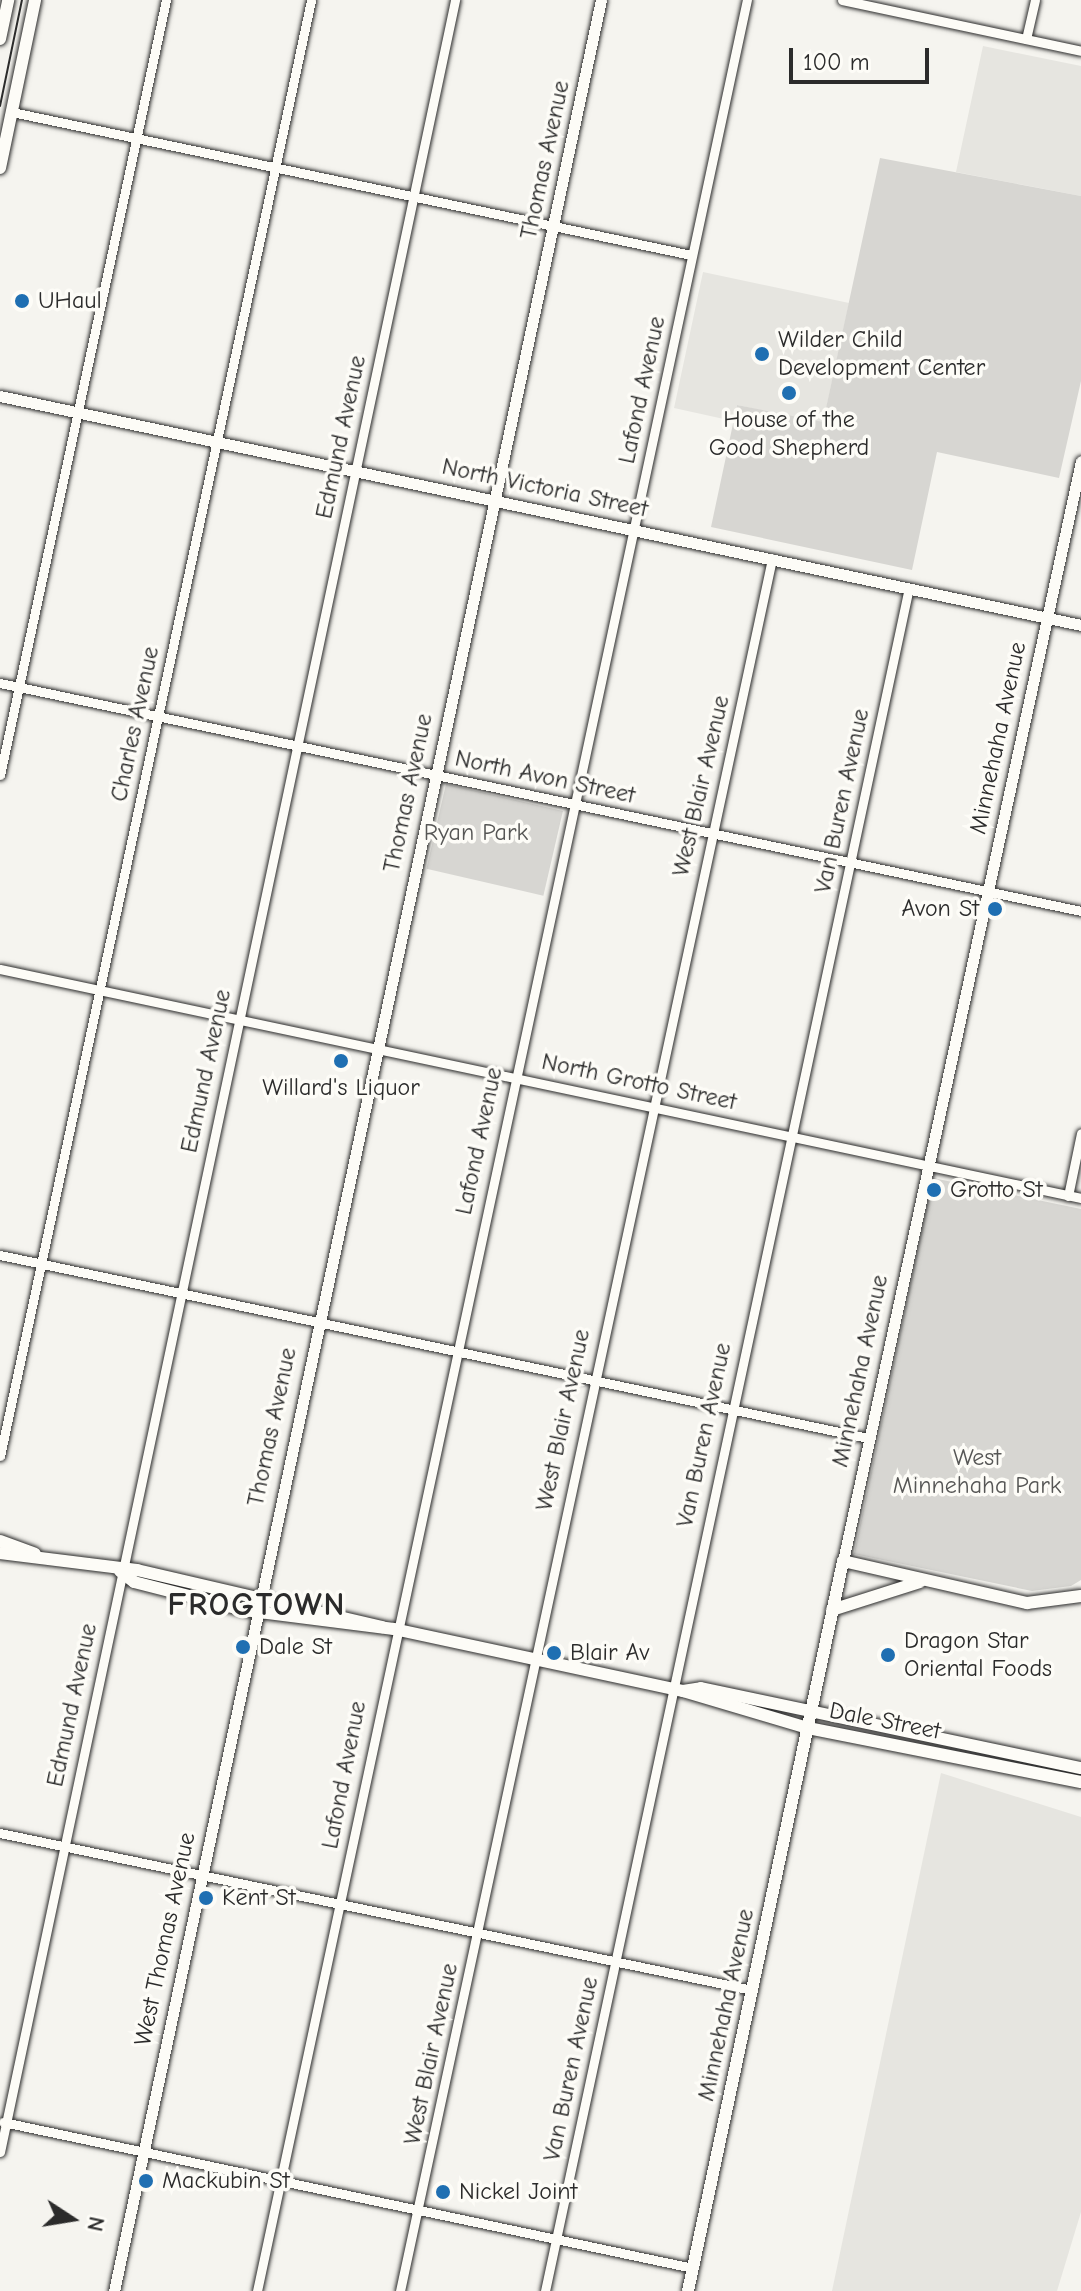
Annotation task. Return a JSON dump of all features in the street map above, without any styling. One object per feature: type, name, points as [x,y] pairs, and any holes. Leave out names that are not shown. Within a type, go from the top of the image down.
[{"type":"main road","points":[[0,39],[8,0]]},
{"type":"main road","points":[[0,168],[35,0]]},
{"type":"main road","name":"Dale Street","points":[[0,1541],[35,1554],[259,1596],[388,1628],[676,1690],[808,1728],[1081,1782]]},
{"type":"main road","name":"Dale Street","points":[[0,1553],[35,1554]]},
{"type":"main road","points":[[843,1561],[1042,1605],[1081,1596]]},
{"type":"main road","name":"Minnehaha Avenue","points":[[688,2291],[843,1561]]},
{"type":"main road","name":"Dale Street","points":[[120,1571],[134,1582],[255,1613],[388,1628]]},
{"type":"main road","points":[[832,1610],[929,1581]]},
{"type":"main road","name":"Dale Street","points":[[676,1690],[701,1688],[1081,1768]]},
{"type":"street","points":[[0,775],[166,0]]},
{"type":"street","name":"Charles Avenue","points":[[0,1456],[311,0]]},
{"type":"street","name":"Edmund Avenue","points":[[0,2152],[3,2122],[455,0]]},
{"type":"street","name":"Thomas Avenue","points":[[259,1596],[601,0]]},
{"type":"street","name":"Lafond Avenue","points":[[257,2291],[339,1903],[388,1628],[454,1350],[747,0]]},
{"type":"street","points":[[842,0],[890,5],[1081,51]]},
{"type":"street","points":[[1026,39],[1035,0]]},
{"type":"street","points":[[12,112],[691,255]]},
{"type":"street","name":"North Victoria Street","points":[[0,396],[1081,625]]},
{"type":"street","name":"Minnehaha Avenue","points":[[843,1561],[1081,461]]},
{"type":"street","name":"West Blair Avenue","points":[[400,2291],[532,1659],[772,558]]},
{"type":"street","name":"Van Buren Avenue","points":[[545,2291],[614,1961],[676,1690],[730,1408],[909,588]]},
{"type":"street","name":"North Avon Street","points":[[0,683],[1081,911]]},
{"type":"street","name":"North Grotto Street","points":[[0,969],[1081,1198]]},
{"type":"street","points":[[1068,1196],[1081,1133]]},
{"type":"street","points":[[0,1255],[868,1438]]},
{"type":"street","name":"West Thomas Avenue","points":[[114,2291],[259,1596]]},
{"type":"street","points":[[0,1833],[752,1990]]},
{"type":"street","points":[[3,2122],[693,2268]]},
{"type":"shaded area","points":[[983,46],[1081,66],[1081,196],[956,172]]},
{"type":"shaded area","name":"Wilder Child Development Center","points":[[703,272],[849,303],[823,423],[737,405],[733,421],[674,408]]},
{"type":"shaded area","points":[[941,1773],[1081,1817],[1081,2212],[1057,2291],[832,2291]]},
{"type":"green space","points":[[880,158],[1081,196],[1081,381],[1059,478],[937,452],[912,570],[711,527],[737,405],[823,422]]},
{"type":"green space","name":"Ryan Park","points":[[446,784],[563,811],[543,896],[426,869]]},
{"type":"green space","name":"West Minnehaha Park","points":[[933,1178],[1081,1209],[1081,1580],[1071,1586],[1032,1591],[854,1554]]},
{"type":"tram line","points":[[0,106],[22,0]]},
{"type":"place","name":"UHaul","points":[[22,301]]},
{"type":"place","name":"Wilder Child Development Center","points":[[762,354]]},
{"type":"place","name":"House of the Good Shepherd","points":[[789,393]]},
{"type":"place","name":"Avon St","points":[[995,909]]},
{"type":"place","name":"Willard's Liquor","points":[[341,1061]]},
{"type":"place","name":"Grotto St","points":[[934,1190]]},
{"type":"place","name":"Dale St","points":[[243,1647]]},
{"type":"place","name":"Blair Av","points":[[554,1653]]},
{"type":"place","name":"Dragon Star Oriental Foods","points":[[888,1655]]},
{"type":"place","name":"Kent St","points":[[206,1898]]},
{"type":"place","name":"Mackubin St","points":[[146,2181]]},
{"type":"place","name":"Nickel Joint","points":[[443,2192]]},
{"type":"district","name":"FROGTOWN","points":[[257,1605]]}]
